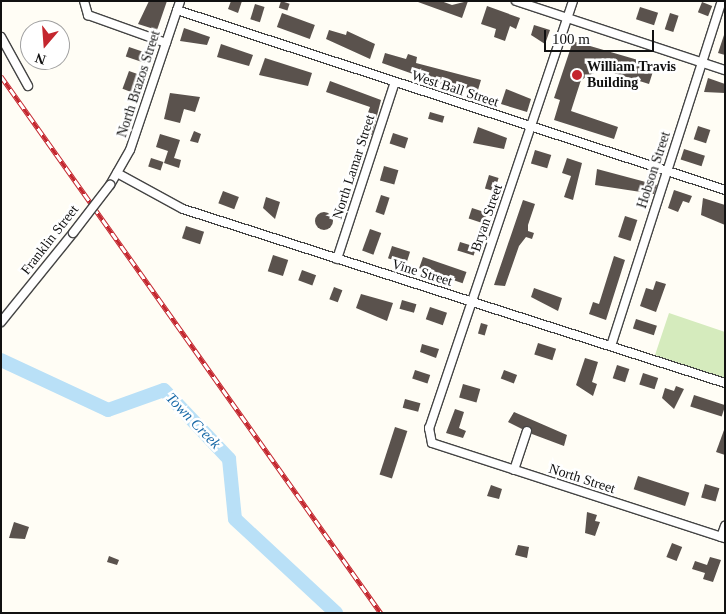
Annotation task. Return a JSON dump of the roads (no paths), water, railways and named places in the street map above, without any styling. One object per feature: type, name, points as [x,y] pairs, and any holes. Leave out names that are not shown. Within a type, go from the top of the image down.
[{"type":"street","name":"North Brazos Street","points":[[118,173],[130,150],[180,1]]},
{"type":"street","points":[[516,1],[725,70]]},
{"type":"street","name":"Bryan Street","points":[[432,443],[429,428],[573,1]]},
{"type":"street","name":"Hobson Street","points":[[611,346],[722,1]]},
{"type":"street","points":[[84,4],[88,15],[166,43]]},
{"type":"street","name":"West Ball Street","points":[[177,10],[725,190]]},
{"type":"street","points":[[1,37],[28,86]]},
{"type":"street","name":"North Lamar Street","points":[[337,259],[395,82]]},
{"type":"street","name":"Franklin Street","points":[[1,322],[73,233],[118,173]]},
{"type":"street","name":"Vine Street","points":[[118,173],[183,210],[725,383]]},
{"type":"street","points":[[514,470],[527,432]]},
{"type":"street","name":"North Street","points":[[432,443],[723,537]]},
{"type":"street","points":[[723,537],[725,526]]},
{"type":"waterway","name":"Town Creek","points":[[1,360],[108,410],[164,390],[229,459],[235,519],[336,613]]},
{"type":"railway","points":[[1,76],[381,613]]},
{"type":"place","name":"William Travis Building","points":[[577,75]]}]
